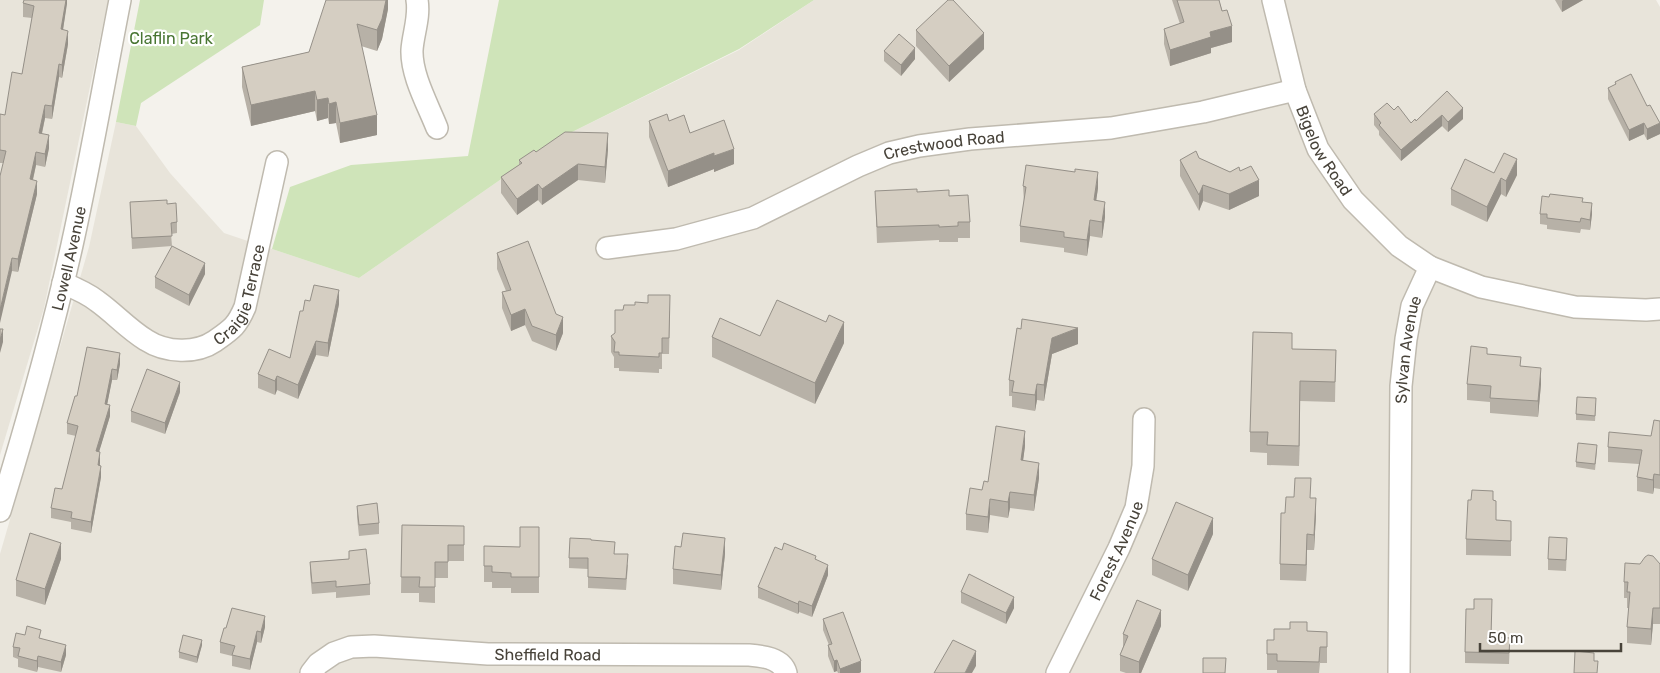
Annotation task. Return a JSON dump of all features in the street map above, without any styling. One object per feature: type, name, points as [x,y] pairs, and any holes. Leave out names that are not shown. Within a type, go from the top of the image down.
[{"type":"street","name":"Lowell Avenue","points":[[0,511],[34,398],[63,283],[120,0]]},
{"type":"street","points":[[417,0],[416,27],[412,50],[414,70],[437,128]]},
{"type":"street","name":"Bigelow Road","points":[[1273,0],[1295,90],[1318,149],[1353,200],[1399,246],[1430,267]]},
{"type":"street","name":"Crestwood Road","points":[[607,248],[676,239],[753,218],[858,166],[889,153],[919,146],[970,139],[1111,128],[1204,112],[1295,90]]},
{"type":"street","name":"Craigie Terrace","points":[[63,283],[96,300],[147,341],[162,347],[185,350],[198,349],[210,345],[232,329],[239,321],[245,307],[276,162]]},
{"type":"street","points":[[1430,267],[1481,287],[1575,306],[1660,309]]},
{"type":"street","name":"Sylvan Avenue","points":[[1399,673],[1401,386],[1412,306],[1430,267]]},
{"type":"street","name":"Forest Avenue","points":[[1057,673],[1119,548],[1136,508],[1143,466],[1144,419]]},
{"type":"street","name":"Sheffield Road","points":[[311,673],[318,664],[334,652],[351,647],[374,646],[488,654],[749,655],[764,656],[776,660],[785,669],[786,673]]},
{"type":"shaded area","points":[[0,0],[108,0],[44,308],[0,455]]},
{"type":"shaded area","points":[[814,0],[1656,0],[1660,7],[1660,673],[0,673],[0,554],[89,247],[116,122],[136,126],[170,173],[224,233],[359,278],[562,137],[739,50]]},
{"type":"green space","name":"Claflin Park","points":[[140,0],[264,0],[260,25],[141,103],[136,126],[116,122]]},
{"type":"green space","points":[[499,0],[814,0],[739,49],[562,137],[359,278],[272,249],[290,187],[351,165],[468,156]]},
{"type":"building","points":[[24,0],[66,0],[61,29],[68,31],[62,65],[59,64],[52,106],[45,105],[39,133],[49,135],[45,154],[36,152],[30,179],[37,181],[18,259],[12,258],[0,310],[0,176],[6,151],[0,150],[0,114],[5,115],[12,72],[22,74],[34,6],[23,3]]},
{"type":"building","points":[[326,0],[386,0],[382,19],[377,30],[357,24],[377,115],[340,123],[336,102],[329,104],[328,98],[317,100],[315,91],[251,105],[242,67],[309,52]]},
{"type":"building","points":[[948,0],[953,0],[984,33],[949,66],[916,30]]},
{"type":"building","points":[[1177,0],[1219,0],[1222,11],[1227,10],[1232,26],[1210,32],[1211,37],[1170,50],[1164,29],[1184,22]]},
{"type":"building","points":[[899,34],[915,48],[901,65],[884,51]]},
{"type":"building","points":[[1631,74],[1647,106],[1650,105],[1660,123],[1647,129],[1644,123],[1629,130],[1608,88]]},
{"type":"building","points":[[1447,91],[1463,108],[1448,122],[1442,115],[1401,150],[1379,125],[1381,123],[1374,114],[1387,103],[1394,110],[1398,106],[1411,123],[1415,119],[1416,121]]},
{"type":"building","points":[[667,114],[669,121],[684,115],[690,133],[724,120],[734,149],[714,156],[714,153],[668,171],[649,121]]},
{"type":"building","points":[[565,132],[608,133],[605,167],[578,164],[542,189],[538,184],[517,199],[501,177],[522,163],[519,160],[534,150],[536,152]]},
{"type":"building","points":[[1196,151],[1199,158],[1230,172],[1239,167],[1240,171],[1251,166],[1259,180],[1229,194],[1203,185],[1199,195],[1180,160]]},
{"type":"building","points":[[1504,153],[1517,159],[1506,181],[1501,178],[1487,207],[1451,189],[1465,159],[1494,173]]},
{"type":"building","points":[[1026,165],[1075,172],[1075,169],[1098,172],[1094,200],[1105,202],[1102,222],[1090,220],[1087,240],[1064,237],[1064,232],[1020,226],[1026,187],[1023,186]]},
{"type":"building","points":[[917,189],[917,192],[949,190],[949,196],[968,195],[970,222],[958,222],[958,226],[877,227],[875,191]]},
{"type":"building","points":[[1550,194],[1583,198],[1582,202],[1592,203],[1590,220],[1581,218],[1580,222],[1547,218],[1547,214],[1540,214],[1542,196],[1549,197]]},
{"type":"building","points":[[167,200],[167,204],[176,203],[177,222],[171,223],[172,236],[132,238],[130,202]]},
{"type":"building","points":[[528,241],[556,314],[563,317],[556,335],[532,326],[525,309],[511,315],[502,292],[511,290],[497,253]]},
{"type":"building","points":[[172,246],[205,263],[189,295],[155,277]]},
{"type":"building","points":[[314,285],[339,290],[328,343],[316,341],[298,385],[277,376],[275,381],[258,374],[269,349],[290,358],[300,311],[303,311],[305,300],[310,301]]},
{"type":"building","points":[[648,295],[670,295],[669,338],[662,338],[662,353],[659,353],[659,357],[619,355],[619,352],[614,352],[615,342],[611,336],[615,333],[615,310],[623,310],[624,305],[635,305],[635,302],[648,303]]},
{"type":"building","points":[[777,300],[826,322],[829,315],[844,322],[815,383],[712,337],[720,318],[760,336]]},
{"type":"building","points":[[1022,319],[1078,328],[1052,338],[1044,385],[1037,384],[1035,395],[1012,392],[1014,381],[1009,380],[1017,328],[1021,329]]},
{"type":"building","points":[[0,329],[3,329],[0,340]]},
{"type":"building","points":[[1253,332],[1292,333],[1292,349],[1336,350],[1335,382],[1300,381],[1299,446],[1267,445],[1268,432],[1250,432]]},
{"type":"building","points":[[1471,346],[1487,348],[1487,354],[1521,357],[1520,366],[1541,368],[1538,401],[1490,398],[1491,386],[1467,384]]},
{"type":"building","points":[[87,347],[120,353],[117,370],[112,369],[105,404],[110,405],[96,451],[100,452],[98,465],[101,466],[91,522],[71,518],[72,512],[51,508],[55,488],[62,489],[78,426],[67,423],[75,396],[77,396]]},
{"type":"building","points":[[147,369],[180,382],[165,423],[131,411]]},
{"type":"building","points":[[1577,397],[1596,398],[1595,416],[1576,414]]},
{"type":"building","points":[[1654,420],[1660,421],[1660,475],[1654,474],[1653,480],[1637,477],[1642,450],[1608,447],[1609,432],[1651,436]]},
{"type":"building","points":[[996,426],[1025,431],[1021,460],[1039,463],[1034,495],[1010,492],[1008,502],[990,499],[988,517],[966,514],[970,488],[982,490],[984,481],[988,482]]},
{"type":"building","points":[[1578,443],[1597,445],[1595,464],[1576,462]]},
{"type":"building","points":[[1295,478],[1311,478],[1310,498],[1316,498],[1314,535],[1307,534],[1306,565],[1280,564],[1281,513],[1285,513],[1286,497],[1294,497]]},
{"type":"building","points":[[1472,490],[1493,491],[1493,500],[1496,501],[1496,520],[1511,521],[1511,541],[1466,539],[1468,500],[1471,500]]},
{"type":"building","points":[[1176,502],[1213,518],[1188,575],[1152,559]]},
{"type":"building","points":[[377,503],[379,523],[359,525],[357,506]]},
{"type":"building","points":[[402,525],[464,526],[464,545],[448,545],[448,562],[435,562],[435,587],[419,587],[420,577],[401,577]]},
{"type":"building","points":[[520,527],[539,527],[539,577],[511,577],[511,573],[492,572],[492,566],[484,566],[484,546],[520,547]]},
{"type":"building","points":[[30,533],[61,543],[45,589],[16,580]]},
{"type":"building","points":[[683,533],[725,538],[721,575],[673,569],[675,546],[681,547]]},
{"type":"building","points":[[1549,537],[1567,538],[1566,560],[1548,559]]},
{"type":"building","points":[[570,538],[615,542],[614,554],[628,554],[626,579],[588,577],[588,558],[569,558]]},
{"type":"building","points":[[784,543],[816,556],[815,559],[828,565],[812,606],[799,601],[798,604],[758,587],[775,547],[782,550]]},
{"type":"building","points":[[366,549],[370,584],[336,587],[336,581],[312,583],[310,562],[349,559],[349,551]]},
{"type":"building","points":[[1648,555],[1653,556],[1660,564],[1660,608],[1653,608],[1651,629],[1627,627],[1630,592],[1627,592],[1628,582],[1624,582],[1625,563],[1640,564]]},
{"type":"building","points":[[969,574],[1014,597],[1006,613],[961,592]]},
{"type":"building","points":[[1474,599],[1492,599],[1491,637],[1510,638],[1509,653],[1465,652],[1466,609],[1474,609]]},
{"type":"building","points":[[1137,600],[1161,610],[1139,662],[1120,655],[1128,636],[1123,634]]},
{"type":"building","points":[[232,608],[265,616],[261,632],[257,631],[250,659],[232,655],[235,646],[220,642]]},
{"type":"building","points":[[843,612],[861,661],[840,669],[837,660],[834,661],[828,645],[832,644],[823,619]]},
{"type":"building","points":[[1290,622],[1307,622],[1307,631],[1327,632],[1327,647],[1320,647],[1319,662],[1277,661],[1277,654],[1267,654],[1267,640],[1274,640],[1274,629],[1290,629]]},
{"type":"building","points":[[27,626],[41,630],[39,638],[66,645],[61,662],[38,656],[37,661],[18,656],[20,648],[13,647],[16,633],[25,635]]},
{"type":"building","points":[[183,635],[202,640],[197,657],[179,652]]},
{"type":"building","points":[[953,640],[976,651],[965,673],[934,673]]},
{"type":"building","points":[[1575,651],[1594,653],[1594,661],[1598,661],[1597,673],[1574,673]]},
{"type":"building","points":[[1203,658],[1226,658],[1225,673],[1203,673]]}]
